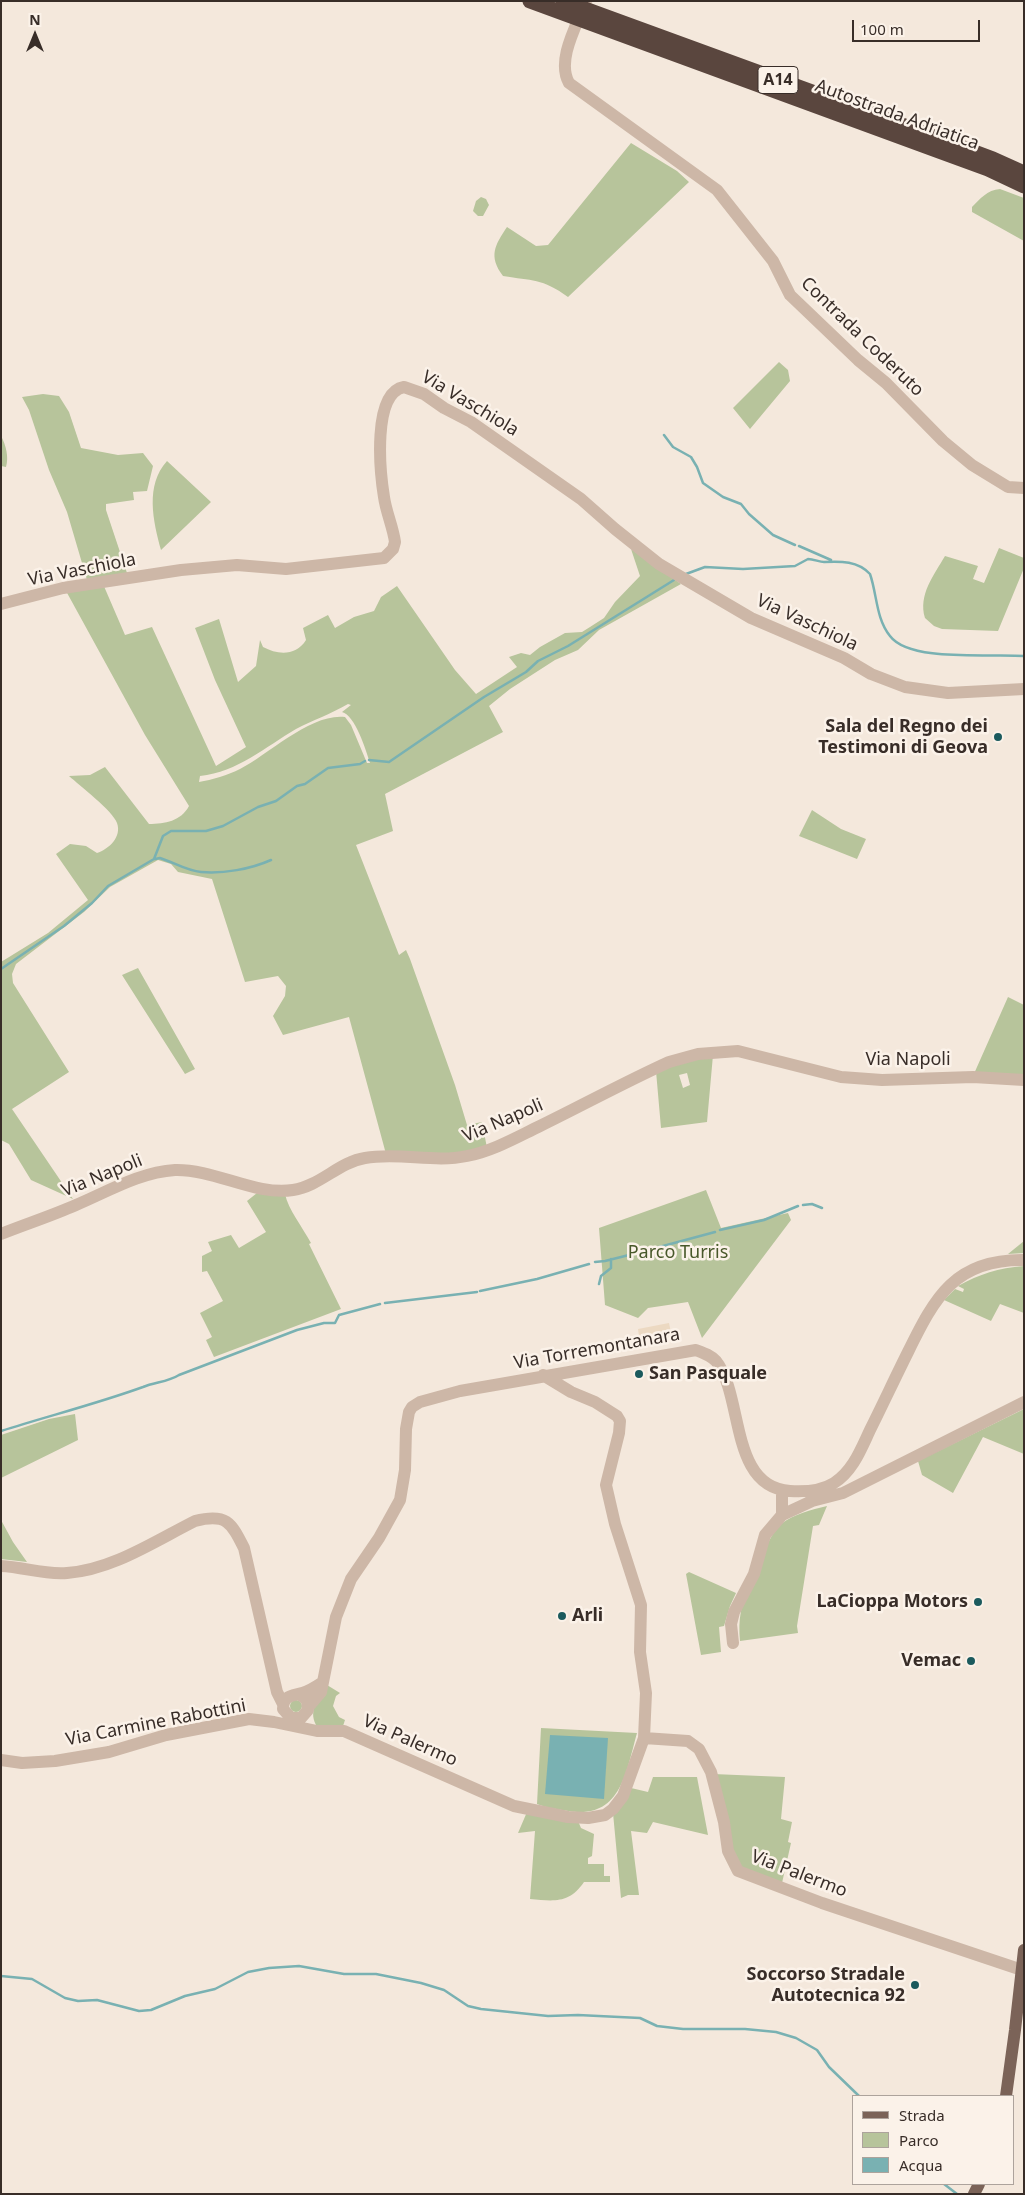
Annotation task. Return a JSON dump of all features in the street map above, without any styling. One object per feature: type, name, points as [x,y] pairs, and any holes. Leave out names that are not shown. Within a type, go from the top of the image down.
[{"type":"highway","name":"Autostrada Adriatica","points":[[530,1],[990,164],[1024,173]]},
{"type":"highway","name":"Autostrada Adriatica","points":[[563,1],[990,164],[1024,186]]},
{"type":"main road","points":[[1006,2095],[1024,1950]]},
{"type":"street","name":"Contrada Coderuto","points":[[586,1],[565,56],[565,76],[569,83],[717,190],[773,261],[790,295],[858,360],[886,382],[943,441],[972,465],[1008,487],[1024,488]]},
{"type":"street","name":"Via Vaschiola","points":[[1,604],[63,588],[181,570],[237,565],[286,569],[384,558],[392,550],[394,542],[384,498],[380,465],[380,438],[388,398],[392,392],[404,387],[424,394],[444,408],[471,422],[581,499],[614,529],[658,564],[751,618],[844,658],[871,674],[905,687],[948,693],[1024,689]]},
{"type":"street","name":"Via Napoli","points":[[1,1234],[118,1186],[165,1171],[192,1171],[279,1191],[295,1190],[308,1186],[350,1162],[365,1158],[386,1156],[465,1157],[501,1145],[669,1062],[698,1054],[738,1051],[841,1077],[882,1080],[973,1077],[1024,1080]]},
{"type":"street","points":[[732,1643],[731,1624],[734,1612],[754,1574],[765,1535],[782,1514],[834,1483],[854,1462],[921,1326],[942,1292],[956,1279],[974,1269],[993,1263],[1024,1260]]},
{"type":"street","name":"Via Torremontanara","points":[[323,1682],[336,1617],[351,1579],[379,1538],[400,1500],[405,1470],[406,1429],[411,1408],[420,1402],[460,1391],[543,1375],[696,1350],[708,1354],[716,1362],[725,1377],[746,1457],[753,1470],[772,1486],[782,1490]]},
{"type":"street","name":"Via Palermo","points":[[317,1731],[344,1731],[514,1806],[568,1817],[588,1818],[605,1815],[613,1809],[623,1796],[644,1738],[646,1693],[640,1652],[641,1605],[614,1524],[606,1484],[619,1433],[620,1421],[617,1416],[595,1402],[571,1392],[543,1375]]},
{"type":"street","points":[[782,1514],[782,1490],[811,1496],[843,1493],[1024,1402]]},
{"type":"street","points":[[1,1566],[42,1573],[67,1573],[90,1570],[129,1554],[195,1521],[206,1518],[225,1520],[233,1526],[244,1548],[275,1681],[289,1700],[288,1717],[294,1719],[303,1717],[321,1692],[323,1682]]},
{"type":"street","points":[[274,1722],[289,1700],[323,1682]]},
{"type":"street","points":[[289,1700],[305,1697],[317,1731]]},
{"type":"street","name":"Via Carmine Rabottini","points":[[1,1760],[22,1763],[56,1761],[109,1752],[166,1735],[240,1720],[274,1722],[317,1731]]},
{"type":"street","name":"Via Palermo","points":[[644,1738],[688,1741],[699,1749],[711,1772],[724,1822],[728,1851],[738,1870],[822,1903],[1022,1970]]},
{"type":"green space","points":[[631,143],[677,171],[689,182],[568,297],[544,283],[503,276],[498,269],[495,251],[499,239],[507,227],[536,246],[548,245]]},
{"type":"green space","points":[[1000,189],[1024,198],[1024,241],[972,212],[972,207],[984,195]]},
{"type":"green space","points":[[481,197],[486,199],[489,205],[483,216],[478,216],[473,211],[476,201]]},
{"type":"green space","points":[[779,362],[788,370],[790,381],[750,429],[733,408]]},
{"type":"green space","points":[[43,394],[59,396],[69,412],[81,448],[118,455],[143,453],[153,466],[147,491],[133,492],[134,500],[106,504],[106,510],[127,573],[87,580],[67,512],[49,470],[29,410],[22,397]]},
{"type":"green space","points":[[1,436],[6,451],[6,467],[1,466]]},
{"type":"green space","points":[[167,461],[211,502],[161,550],[155,527],[153,492],[160,471]]},
{"type":"green space","points":[[999,548],[1024,558],[1024,568],[998,631],[942,629],[934,626],[925,618],[923,610],[925,593],[945,556],[978,566],[973,579],[984,583]]},
{"type":"green space","points":[[631,549],[681,584],[599,630],[578,650],[555,660],[510,689],[489,706],[503,732],[385,794],[393,831],[356,845],[399,955],[406,950],[410,959],[455,1085],[467,1125],[482,1122],[487,1148],[472,1154],[386,1154],[349,1017],[283,1035],[273,1016],[285,996],[286,986],[278,976],[245,982],[212,879],[178,872],[171,864],[158,860],[110,887],[84,912],[16,964],[12,974],[13,983],[69,1072],[12,1109],[73,1199],[31,1180],[9,1144],[1,1140],[1,962],[48,933],[88,900],[56,854],[70,844],[86,846],[97,853],[106,849],[118,833],[117,823],[109,812],[69,776],[90,775],[105,767],[149,824],[172,821],[182,815],[189,806],[145,735],[66,591],[103,584],[125,635],[152,627],[216,766],[246,747],[215,680],[195,628],[219,619],[238,682],[256,666],[260,640],[263,647],[269,650],[281,653],[292,651],[297,649],[306,640],[303,628],[328,615],[335,628],[354,617],[374,611],[381,597],[397,586],[455,670],[476,694],[517,667],[509,657],[521,653],[530,655],[565,633],[582,632],[604,618],[615,602],[640,576]],"holes":[[[348,704],[351,705],[342,712],[356,726],[370,763],[367,763],[351,725],[345,717],[332,717],[304,728],[240,769],[220,777],[199,782],[200,776],[227,770],[251,758],[296,729]]]},
{"type":"green space","points":[[812,810],[841,829],[866,839],[857,859],[799,836]]},
{"type":"green space","points":[[138,968],[195,1069],[185,1074],[122,975]]},
{"type":"green space","points":[[1008,997],[1024,1005],[1024,1078],[973,1076]]},
{"type":"green space","points":[[713,1055],[707,1122],[661,1128],[656,1071]],"holes":[[[687,1073],[690,1085],[683,1088],[679,1075]]]},
{"type":"green space","name":"Parco Turris","points":[[706,1190],[721,1228],[788,1213],[791,1220],[702,1338],[688,1302],[648,1308],[638,1318],[605,1305],[599,1228]]},
{"type":"green space","points":[[257,1193],[285,1194],[292,1212],[311,1243],[309,1244],[341,1309],[214,1357],[206,1340],[212,1337],[200,1313],[223,1301],[207,1271],[202,1272],[202,1256],[212,1251],[208,1242],[231,1235],[239,1248],[266,1232],[247,1201]]},
{"type":"green space","points":[[1024,1241],[1024,1253],[1008,1254]]},
{"type":"green space","points":[[1024,1266],[1024,1313],[1000,1304],[991,1321],[944,1300],[955,1289],[963,1292],[964,1289],[958,1286],[974,1278],[997,1270]]},
{"type":"green space","points":[[1024,1409],[1024,1454],[983,1437],[953,1493],[922,1475],[918,1461]]},
{"type":"green space","points":[[75,1414],[78,1440],[1,1478],[1,1435],[49,1419]]},
{"type":"green space","points":[[827,1506],[819,1525],[813,1526],[797,1626],[798,1633],[740,1641],[739,1630],[743,1603],[770,1539],[781,1524],[791,1518]]},
{"type":"green space","points":[[1,1520],[13,1542],[27,1562],[1,1559]]},
{"type":"green space","points":[[689,1572],[736,1593],[724,1626],[719,1627],[721,1652],[701,1655],[686,1574]]},
{"type":"green space","points":[[327,1685],[340,1693],[336,1696],[333,1706],[339,1717],[345,1720],[342,1729],[316,1725],[313,1714],[314,1709]]},
{"type":"green space","points":[[294,1700],[298,1700],[302,1706],[298,1712],[294,1712],[290,1708],[290,1704]]},
{"type":"green space","points":[[541,1728],[637,1733],[624,1777],[610,1801],[600,1808],[586,1812],[568,1811],[537,1804]]},
{"type":"green space","points":[[713,1774],[785,1777],[781,1819],[792,1822],[788,1842],[791,1843],[782,1883],[738,1869]]},
{"type":"green space","points":[[653,1777],[697,1777],[708,1835],[653,1822],[647,1833],[631,1831],[639,1895],[628,1895],[621,1898],[613,1813],[631,1788],[648,1792]]},
{"type":"green space","points":[[527,1812],[578,1821],[581,1828],[594,1834],[592,1856],[588,1858],[588,1864],[604,1864],[604,1876],[610,1876],[610,1882],[584,1882],[573,1894],[560,1900],[530,1899],[535,1831],[518,1833]]},
{"type":"shaded area","points":[[669,1323],[672,1338],[640,1344],[638,1329]]},
{"type":"water","points":[[550,1735],[608,1738],[604,1799],[545,1794]]},
{"type":"waterway","points":[[664,435],[673,447],[691,457],[703,483],[723,497],[741,504],[749,514],[773,535],[795,545]]},
{"type":"waterway","points":[[799,546],[831,560]]},
{"type":"waterway","points":[[686,574],[705,567],[743,569],[795,566],[808,559],[822,562],[855,564],[870,574],[882,622],[890,636],[900,644],[915,650],[953,655],[1024,656]]},
{"type":"waterway","points":[[369,760],[389,762],[484,697],[526,672],[538,661],[568,646],[674,580]]},
{"type":"waterway","points":[[1,969],[64,926],[92,903],[108,886],[154,859],[163,836],[171,831],[206,831],[223,826],[258,807],[276,801],[328,768],[360,764],[365,761]]},
{"type":"waterway","points":[[155,859],[160,858],[196,871],[210,872],[237,870],[271,860]]},
{"type":"waterway","points":[[803,1205],[812,1204],[822,1208]]},
{"type":"waterway","points":[[720,1230],[764,1220],[798,1206]]},
{"type":"waterway","points":[[637,1253],[715,1232]]},
{"type":"waterway","points":[[595,1262],[633,1254]]},
{"type":"waterway","points":[[599,1284],[601,1276],[611,1268],[611,1259]]},
{"type":"waterway","points":[[480,1291],[537,1279],[589,1264]]},
{"type":"waterway","points":[[385,1303],[477,1292]]},
{"type":"waterway","points":[[1,1431],[170,1379],[297,1330],[324,1323],[335,1323],[339,1315],[380,1304]]},
{"type":"waterway","points":[[1,1976],[32,1979],[65,1998],[78,2001],[97,2000],[139,2011],[151,2010],[185,1996],[215,1989],[248,1972],[269,1968],[299,1966],[344,1974],[376,1974],[421,1983],[444,1990],[468,2006],[481,2009],[548,2016],[578,2015],[640,2018],[657,2026],[683,2029],[745,2029],[776,2032],[796,2038],[817,2050],[829,2067],[858,2095]]},
{"type":"waterway","points":[[945,2185],[957,2194]]},
{"type":"place","name":"Sala del Regno dei Testimoni di Geova","points":[[998,737]]},
{"type":"place","name":"San Pasquale","points":[[639,1374]]},
{"type":"place","name":"LaCioppa Motors","points":[[978,1602]]},
{"type":"place","name":"Arli","points":[[562,1616]]},
{"type":"place","name":"Vemac","points":[[971,1661]]},
{"type":"place","name":"Soccorso Stradale Autotecnica 92","points":[[915,1985]]}]
